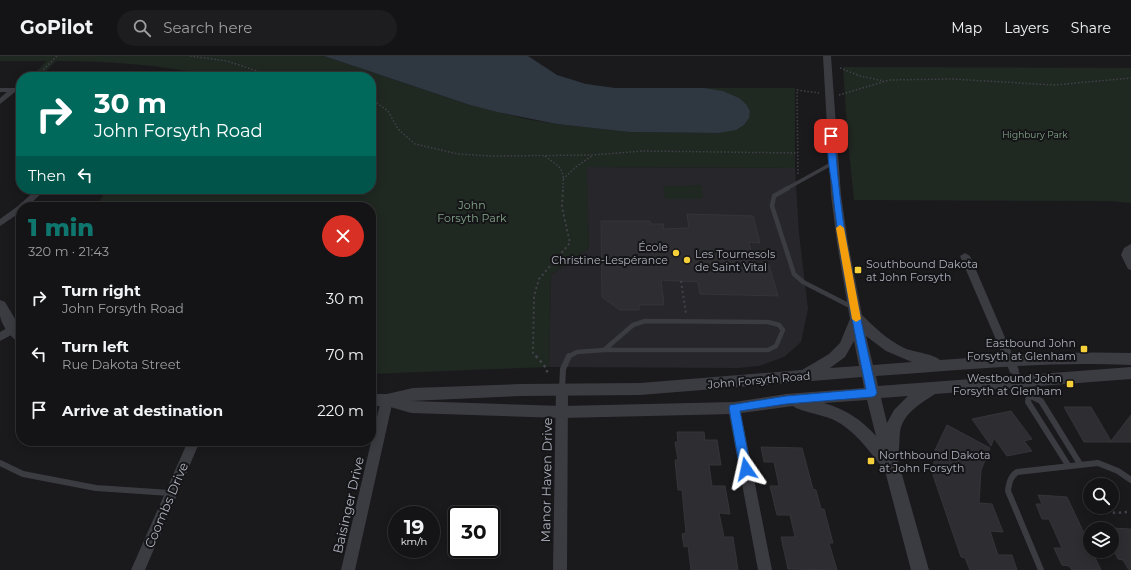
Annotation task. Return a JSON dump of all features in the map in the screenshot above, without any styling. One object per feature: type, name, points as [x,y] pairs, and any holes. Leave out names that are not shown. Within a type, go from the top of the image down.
[{"type":"street","points":[[827,56],[833,163],[840,228],[855,312],[872,393],[920,570]]},
{"type":"street","points":[[0,90],[13,90]]},
{"type":"street","points":[[0,102],[13,90]]},
{"type":"street","points":[[28,202],[36,194]]},
{"type":"street","points":[[0,223],[16,211]]},
{"type":"street","points":[[1131,247],[1127,250],[1126,255],[1131,267]]},
{"type":"street","points":[[965,256],[1014,370]]},
{"type":"street","points":[[0,305],[16,332]]},
{"type":"street","points":[[855,312],[880,340],[894,350],[909,356],[951,364]]},
{"type":"street","points":[[798,376],[827,364],[839,355],[848,342],[855,312]]},
{"type":"street","points":[[0,337],[16,334]]},
{"type":"street","name":"John Forsyth Road","points":[[387,400],[411,407],[562,412],[734,408],[786,400],[934,388],[1014,370],[1088,357],[1131,359]]},
{"type":"street","name":"John Forsyth Road","points":[[376,400],[387,400],[413,394],[562,389],[640,389],[951,364],[1014,370],[1131,373]]},
{"type":"street","points":[[891,467],[892,436],[900,411],[910,402],[934,388]]},
{"type":"street","name":"Manor Haven Drive","points":[[560,570],[562,389]]},
{"type":"street","name":"Baisinger Drive","points":[[348,570],[387,400]]},
{"type":"street","points":[[786,400],[823,408],[840,414],[855,424],[891,467]]},
{"type":"street","points":[[734,408],[765,570]]},
{"type":"street","name":"Coombs Drive","points":[[138,570],[192,446]]},
{"type":"lane","points":[[833,163],[774,196],[772,206],[792,270],[796,277],[855,312]]},
{"type":"lane","points":[[562,389],[563,366],[569,356],[580,350],[604,350],[768,350],[776,346],[783,330],[779,325],[768,322],[640,322],[633,325],[604,350]]},
{"type":"lane","points":[[1014,370],[1029,395],[1041,401],[1080,464]]},
{"type":"lane","points":[[1029,395],[1028,402],[1068,465]]},
{"type":"lane","points":[[0,463],[23,474],[96,488],[171,494]]},
{"type":"lane","points":[[1041,570],[1008,491],[1009,483],[1013,475],[1017,472],[1068,465],[1098,463],[1118,471],[1131,480]]},
{"type":"path","points":[[41,72],[57,56]]},
{"type":"path","points":[[190,56],[227,61],[260,72]]},
{"type":"path","points":[[840,68],[860,76],[886,81],[938,79],[1054,85],[1131,78]]},
{"type":"path","points":[[798,174],[797,90],[843,95],[886,81]]},
{"type":"path","points":[[376,103],[388,112],[398,129],[407,138],[415,144],[432,150],[478,155],[593,155],[643,151],[798,153]]},
{"type":"path","points":[[544,155],[560,168],[564,174],[562,207],[570,243],[540,280],[534,296],[532,349],[535,357],[547,369],[547,373]]},
{"type":"path","points":[[563,179],[577,166],[593,155]]},
{"type":"path","points":[[681,281],[687,321]]},
{"type":"path","points":[[1119,513],[1127,512]]},
{"type":"shaded area","points":[[324,56],[528,56],[557,75],[586,84],[615,88],[704,88],[723,91],[739,98],[746,104],[750,111],[749,118],[744,125],[736,130],[719,133],[629,132],[557,124],[497,112],[470,105],[376,73],[376,72],[372,72]]},
{"type":"shaded area","name":"Les Tournesols de Saint Vital","points":[[586,167],[795,168],[799,233],[808,309],[801,342],[784,357],[759,366],[738,368],[549,367],[551,275],[589,248]]},
{"type":"green space","name":"John Forsyth Park","points":[[0,56],[324,56],[372,72],[193,72],[108,62],[56,61],[45,72],[36,72],[47,61],[0,61]]},
{"type":"green space","name":"Highbury Park","points":[[843,67],[1131,68],[1131,203],[1109,201],[854,200]]},
{"type":"green space","name":"John Forsyth Park","points":[[376,73],[470,105],[526,119],[629,132],[719,133],[728,93],[704,88],[795,88],[795,168],[587,167],[589,248],[551,275],[549,367],[376,374],[376,202],[99,202],[104,194],[376,194]]},
{"type":"green space","points":[[701,185],[703,199],[665,199],[663,186]]},
{"type":"building","name":"École Christine-Lespérance","points":[[687,214],[753,216],[760,243],[749,242],[754,264],[769,265],[778,296],[700,294],[698,282],[661,280],[664,305],[639,305],[639,310],[620,310],[602,297],[601,221],[650,221],[651,224],[664,224],[663,229],[689,228]]},
{"type":"building","points":[[1064,407],[1091,407],[1111,441],[1131,415],[1131,442],[1084,442]]},
{"type":"building","points":[[1011,411],[1032,439],[1024,441],[1032,451],[1007,456],[994,438],[991,446],[972,419]]},
{"type":"building","points":[[947,425],[990,448],[981,470],[979,503],[992,504],[1003,532],[990,531],[998,555],[1012,555],[1017,570],[970,570],[965,558],[961,557],[933,475],[935,450]]},
{"type":"building","points":[[677,432],[704,432],[705,440],[717,440],[721,465],[709,465],[712,486],[725,486],[730,514],[719,513],[724,537],[733,537],[738,570],[691,570],[688,546],[684,547],[682,534],[686,533],[682,490],[678,490],[675,460],[678,460],[675,442],[678,442]]},
{"type":"building","points":[[761,447],[802,448],[813,489],[816,490],[821,509],[824,509],[833,543],[829,543],[837,570],[788,569],[781,537],[795,537],[790,515],[777,515],[770,486],[779,486],[774,462],[764,462]]},
{"type":"building","points":[[1038,495],[1067,497],[1083,531],[1083,558],[1095,558],[1101,570],[1072,570],[1069,566],[1062,565],[1054,548],[1062,548],[1049,519],[1042,519],[1036,504],[1042,504]]},
{"type":"building","points":[[1119,528],[1131,529],[1131,570],[1129,570],[1123,560],[1118,559]]},
{"type":"slow traffic","points":[[840,228],[856,319]]},
{"type":"place","name":"École Christine-Lespérance","points":[[676,253]]},
{"type":"place","name":"Les Tournesols de Saint Vital","points":[[687,260]]},
{"type":"place","name":"Southbound Dakota at John Forsyth","points":[[858,270]]},
{"type":"place","name":"Eastbound John Forsyth at Glenham","points":[[1084,349]]},
{"type":"place","name":"Westbound John Forsyth at Glenham","points":[[1070,384]]},
{"type":"place","name":"Northbound Dakota at John Forsyth","points":[[871,461]]},
{"type":"route","points":[[746,469],[734,408],[786,400],[872,393],[854,308],[840,228],[831,136]]}]
